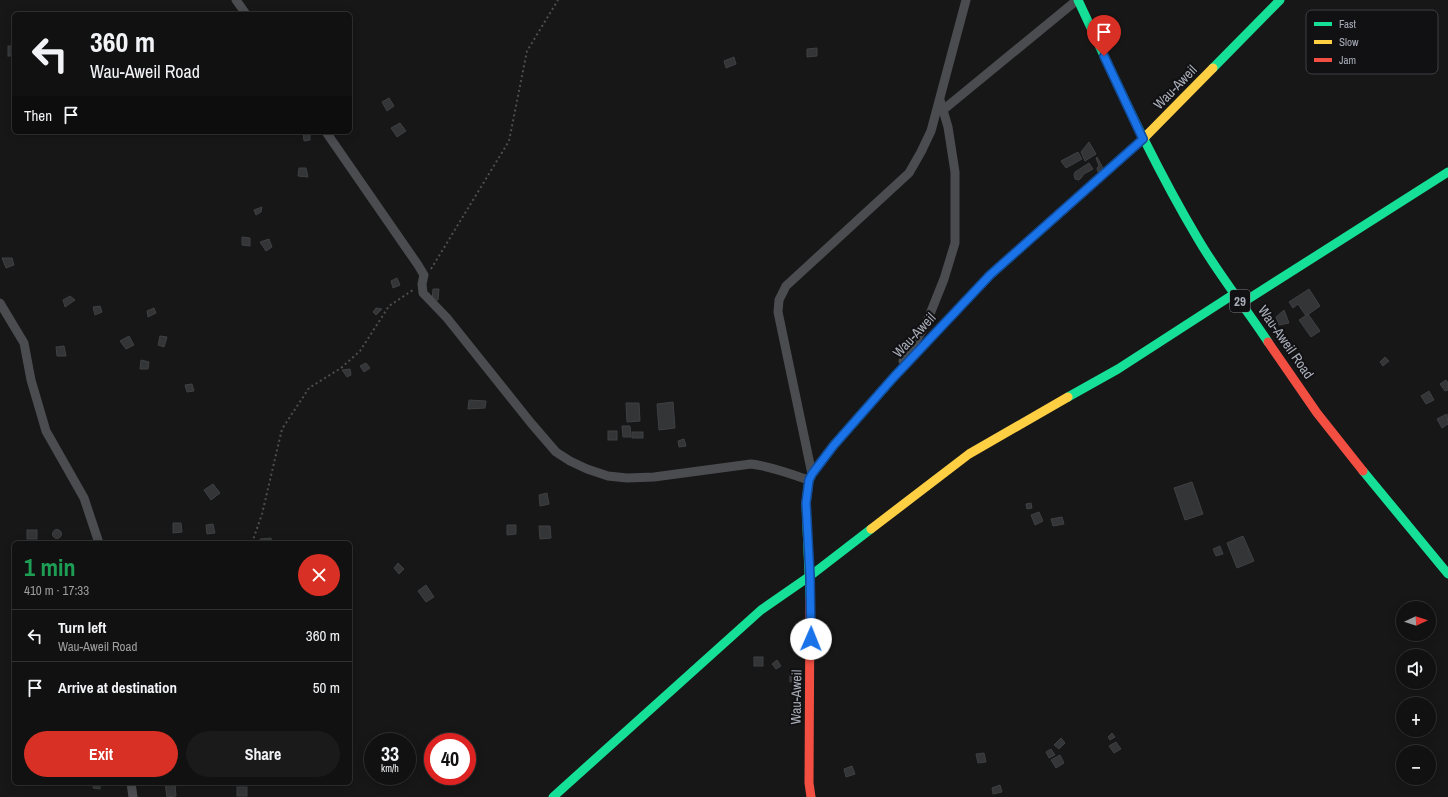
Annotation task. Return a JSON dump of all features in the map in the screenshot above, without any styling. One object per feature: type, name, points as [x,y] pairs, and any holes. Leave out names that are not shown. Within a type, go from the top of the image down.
[{"type":"street","points":[[236,0],[245,12]]},
{"type":"street","points":[[327,134],[424,275],[422,293],[447,318],[556,452],[570,461],[594,471],[608,476],[627,478],[654,477],[751,464],[762,465],[810,477],[778,312],[779,300],[786,286],[909,173],[922,152],[931,131],[966,0]]},
{"type":"street","points":[[943,110],[1077,0]]},
{"type":"street","name":"Wau-Aweil Road","points":[[1077,0],[1143,139],[1198,239],[1234,294],[1242,303],[1318,412],[1396,512],[1448,574]]},
{"type":"street","name":"Wau-Aweil","points":[[811,797],[809,782],[809,716],[811,623],[810,576],[806,522],[806,503],[810,477],[834,445],[893,378],[990,275],[1143,139],[1280,0]]},
{"type":"street","points":[[893,378],[926,324],[944,279],[955,243],[955,172],[948,127],[940,98]]},
{"type":"street","points":[[1242,303],[1448,172]]},
{"type":"street","points":[[553,797],[762,610],[810,576],[969,454],[1118,369],[1234,294]]},
{"type":"street","points":[[0,303],[24,343],[31,380],[46,431],[84,498],[99,541]]},
{"type":"street","points":[[131,785],[133,797]]},
{"type":"path","points":[[253,541],[262,514],[282,429],[309,388],[341,368],[360,351],[389,306],[422,284],[509,141],[527,51],[558,0]]},
{"type":"building","points":[[8,46],[12,46],[12,56],[8,56]]},
{"type":"building","points":[[817,48],[817,56],[807,57],[807,49]]},
{"type":"building","points":[[734,57],[736,64],[726,68],[724,61]]},
{"type":"building","points":[[389,98],[394,106],[387,111],[382,102]]},
{"type":"building","points":[[400,123],[406,131],[397,137],[391,128]]},
{"type":"building","points":[[303,134],[310,134],[310,140],[304,141]]},
{"type":"building","points":[[1089,142],[1096,154],[1085,161],[1081,152]]},
{"type":"building","points":[[1078,152],[1082,159],[1066,168],[1061,161]]},
{"type":"building","points":[[1097,157],[1103,168],[1098,172],[1097,168],[1099,166]]},
{"type":"building","points":[[1089,163],[1093,169],[1084,174],[1079,180],[1075,179],[1075,172]]},
{"type":"building","points":[[299,168],[306,168],[308,177],[298,176]]},
{"type":"building","points":[[262,207],[261,212],[256,215],[254,210]]},
{"type":"building","points":[[242,237],[250,238],[250,246],[242,245]]},
{"type":"building","points":[[269,239],[272,247],[266,251],[260,242]]},
{"type":"building","points":[[2,258],[12,258],[14,265],[6,268]]},
{"type":"building","points":[[397,278],[400,285],[393,288],[391,281]]},
{"type":"building","points":[[433,289],[439,289],[438,300],[432,300]]},
{"type":"building","points":[[1309,289],[1320,306],[1306,316],[1298,304],[1293,308],[1289,302]]},
{"type":"building","points":[[70,296],[75,300],[65,307],[63,300]]},
{"type":"building","points":[[100,306],[102,312],[95,315],[93,307]]},
{"type":"building","points":[[154,308],[156,313],[148,317],[147,311]]},
{"type":"building","points":[[376,308],[382,309],[376,315],[373,312]]},
{"type":"building","points":[[1284,310],[1289,323],[1279,325],[1276,317]]},
{"type":"building","points":[[1308,314],[1320,331],[1311,337],[1299,320]]},
{"type":"building","points":[[129,336],[134,345],[126,349],[120,341]]},
{"type":"building","points":[[160,336],[167,337],[164,347],[158,345]]},
{"type":"building","points":[[64,346],[66,356],[57,356],[56,347]]},
{"type":"building","points":[[1385,357],[1389,361],[1383,366],[1380,362]]},
{"type":"building","points":[[141,360],[149,362],[148,369],[140,369]]},
{"type":"building","points":[[366,363],[370,368],[364,372],[360,366]]},
{"type":"building","points":[[350,369],[351,375],[347,377],[342,370]]},
{"type":"building","points":[[1446,380],[1448,383],[1448,390],[1445,391],[1440,384]]},
{"type":"building","points":[[192,384],[194,391],[187,392],[185,385]]},
{"type":"building","points":[[1429,391],[1434,400],[1426,404],[1421,396]]},
{"type":"building","points":[[469,400],[486,401],[485,408],[468,409]]},
{"type":"building","points":[[673,402],[675,428],[659,430],[657,404]]},
{"type":"building","points":[[626,403],[639,403],[640,421],[627,422]]},
{"type":"building","points":[[1447,414],[1448,424],[1442,428],[1437,419]]},
{"type":"building","points":[[622,426],[630,426],[631,437],[623,437]]},
{"type":"building","points":[[608,431],[617,431],[617,440],[608,440]]},
{"type":"building","points":[[632,432],[643,432],[643,438],[632,438]]},
{"type":"building","points":[[684,439],[686,446],[679,447],[678,441]]},
{"type":"building","points":[[1192,482],[1203,514],[1185,520],[1174,488]]},
{"type":"building","points":[[213,484],[220,493],[211,500],[204,490]]},
{"type":"building","points":[[547,493],[549,504],[540,506],[539,495]]},
{"type":"building","points":[[1031,503],[1032,508],[1027,509],[1026,504]]},
{"type":"building","points":[[1039,512],[1043,521],[1035,525],[1031,515]]},
{"type":"building","points":[[1062,517],[1064,524],[1053,526],[1051,519]]},
{"type":"building","points":[[173,523],[181,523],[182,532],[173,533]]},
{"type":"building","points":[[213,524],[215,533],[207,534],[206,525]]},
{"type":"building","points":[[507,525],[516,525],[516,534],[507,535]]},
{"type":"building","points":[[539,526],[550,526],[551,538],[540,539]]},
{"type":"building","points":[[27,530],[37,530],[37,539],[27,539]]},
{"type":"building","points":[[55,530],[59,530],[61,534],[59,538],[55,538],[53,536],[53,532]]},
{"type":"building","points":[[1243,536],[1254,561],[1237,568],[1227,543]]},
{"type":"building","points":[[271,538],[272,541],[260,541],[260,539]]},
{"type":"building","points":[[1220,546],[1223,554],[1216,556],[1213,549]]},
{"type":"building","points":[[398,563],[404,569],[399,574],[394,568]]},
{"type":"building","points":[[426,585],[434,597],[426,602],[418,591]]},
{"type":"building","points":[[754,657],[763,657],[763,666],[754,666]]},
{"type":"building","points":[[777,660],[781,666],[776,669],[772,664]]},
{"type":"building","points":[[790,674],[798,674],[798,681],[790,682]]},
{"type":"building","points":[[1112,733],[1115,737],[1110,740],[1108,737]]},
{"type":"building","points":[[1061,738],[1065,743],[1059,749],[1054,745]]},
{"type":"building","points":[[1116,742],[1121,749],[1114,753],[1109,746]]},
{"type":"building","points":[[1051,749],[1055,755],[1049,758],[1046,752]]},
{"type":"building","points":[[984,753],[986,762],[978,763],[976,754]]},
{"type":"building","points":[[1060,755],[1064,763],[1056,768],[1051,760]]},
{"type":"building","points":[[852,766],[855,774],[846,777],[844,769]]},
{"type":"building","points":[[94,785],[100,785],[100,789],[93,788]]},
{"type":"building","points":[[165,785],[175,785],[176,796],[167,797]]},
{"type":"building","points":[[1000,785],[1002,792],[993,794],[992,788]]},
{"type":"building","points":[[237,787],[247,787],[247,796],[237,796]]},
{"type":"traffic: fast","points":[[1078,0],[1135,121],[1181,210],[1215,265],[1268,342]]},
{"type":"traffic: fast","points":[[1213,68],[1280,0]]},
{"type":"traffic: fast","points":[[1242,303],[1448,172]]},
{"type":"traffic: fast","points":[[810,598],[806,503],[809,480],[812,474],[834,445],[893,378],[990,275],[1043,228]]},
{"type":"traffic: fast","points":[[1068,397],[1118,369],[1234,294]]},
{"type":"traffic: fast","points":[[1363,471],[1448,574]]},
{"type":"traffic: fast","points":[[553,797],[761,610],[810,576],[871,529]]},
{"type":"traffic: slow","points":[[1043,228],[1143,139],[1213,68]]},
{"type":"traffic: slow","points":[[871,529],[969,454],[1068,397]]},
{"type":"traffic: jam","points":[[1268,342],[1317,413],[1363,471]]},
{"type":"traffic: jam","points":[[810,598],[809,783],[811,797]]},
{"type":"route","points":[[811,639],[810,576],[806,503],[809,480],[812,474],[834,445],[893,378],[990,275],[1143,139],[1104,56]]}]
